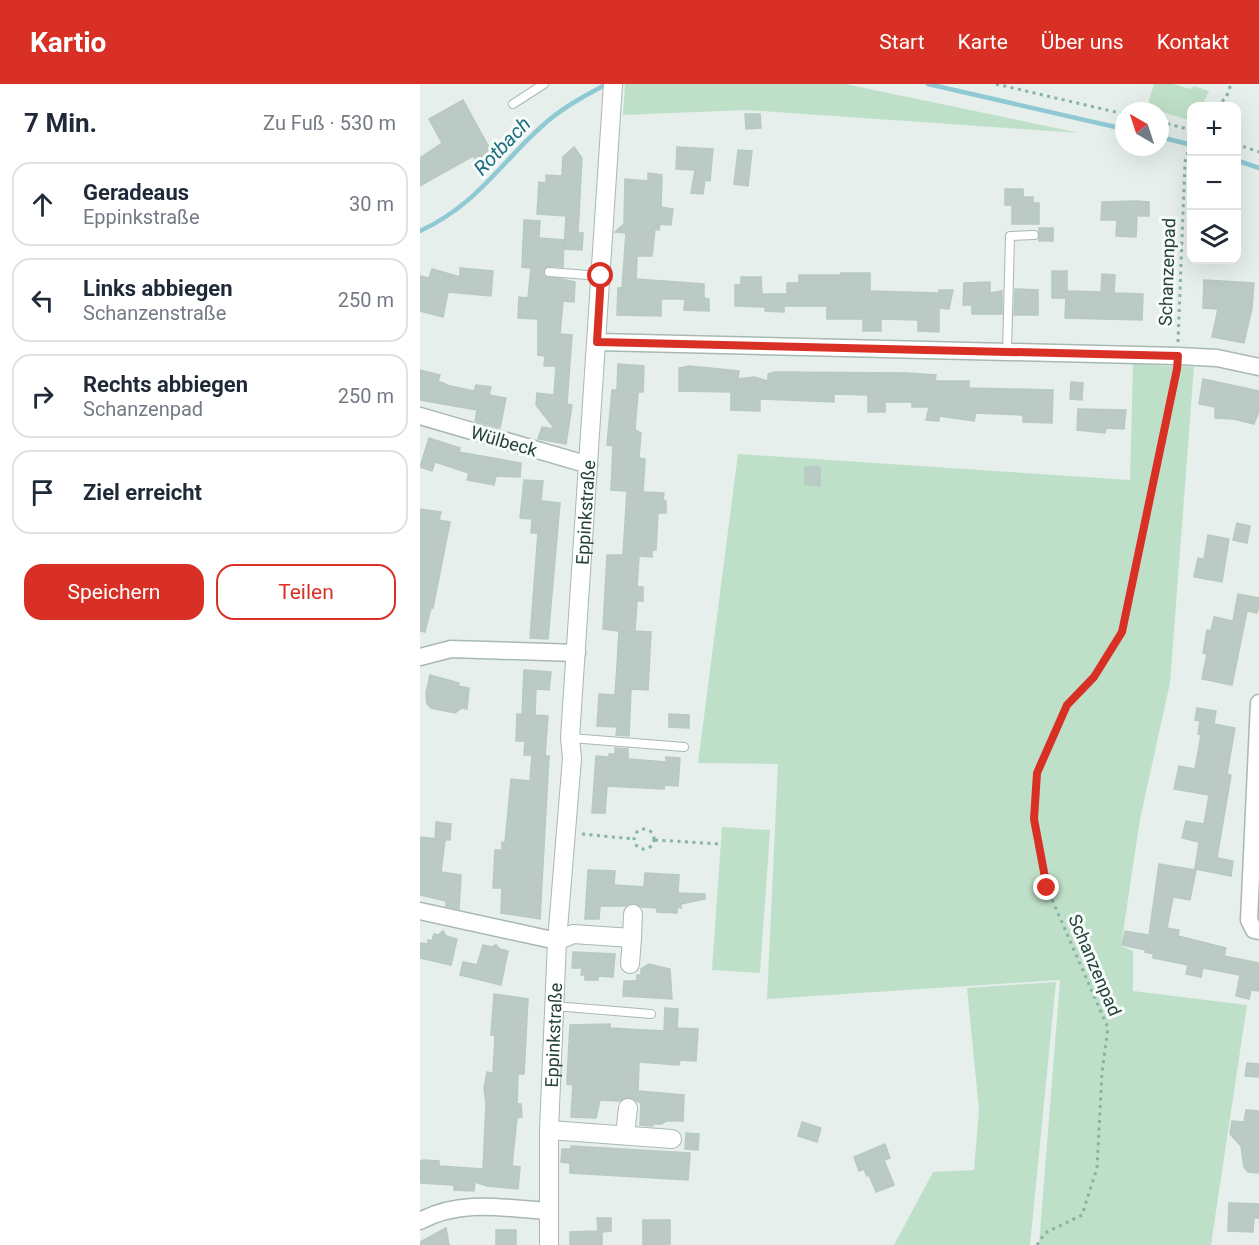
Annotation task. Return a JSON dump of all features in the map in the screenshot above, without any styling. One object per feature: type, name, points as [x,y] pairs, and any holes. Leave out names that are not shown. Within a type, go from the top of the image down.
[{"type":"street","name":"Eppinkstraße","points":[[549,1245],[547,1210],[549,1130],[557,941],[572,758],[570,738],[613,89]]},
{"type":"street","points":[[597,342],[1178,356],[1217,358],[1259,366]]},
{"type":"street","name":"Wülbeck","points":[[420,416],[589,465]]},
{"type":"street","points":[[420,657],[451,649],[577,652]]},
{"type":"street","points":[[1259,703],[1254,902],[1249,920],[1254,930],[1259,931]]},
{"type":"street","points":[[420,911],[557,941],[573,934],[632,938]]},
{"type":"street","points":[[630,964],[633,914]]},
{"type":"street","points":[[625,1135],[628,1108]]},
{"type":"street","points":[[549,1130],[672,1138]]},
{"type":"street","points":[[420,1221],[435,1213],[467,1205],[547,1210]]},
{"type":"lane","points":[[513,104],[544,84]]},
{"type":"lane","points":[[1007,352],[1010,236],[1034,236]]},
{"type":"lane","points":[[549,272],[601,276]]},
{"type":"lane","points":[[570,738],[684,747]]},
{"type":"lane","points":[[554,1006],[651,1014]]},
{"type":"path","points":[[996,84],[1115,112]]},
{"type":"path","points":[[1221,102],[1226,98],[1231,84]]},
{"type":"path","points":[[1169,124],[1187,129]]},
{"type":"path","points":[[1241,146],[1259,152]]},
{"type":"path","name":"Schanzenpad","points":[[1037,1245],[1046,1233],[1082,1215],[1097,1168],[1102,1072],[1108,1028],[1047,888],[1034,819],[1037,773],[1067,705],[1094,677],[1122,632],[1177,369],[1187,154]]},
{"type":"path","points":[[645,829],[653,833],[655,840],[653,846],[645,850],[638,848],[634,838],[637,832],[645,829]]},
{"type":"path","points":[[565,833],[634,838]]},
{"type":"path","points":[[655,840],[721,844]]},
{"type":"green space","points":[[625,84],[845,84],[1080,133],[746,110],[623,115]]},
{"type":"green space","points":[[1154,84],[1173,84],[1190,89],[1194,86],[1209,91],[1204,102],[1187,102],[1187,120],[1169,114],[1169,102],[1149,102]]},
{"type":"green space","points":[[1133,364],[1194,367],[1170,683],[1140,819],[1121,946],[1133,951],[1133,991],[1247,1005],[1211,1245],[1039,1245],[1060,980],[767,999],[778,764],[698,763],[738,454],[1130,480]]},
{"type":"green space","points":[[722,827],[770,830],[760,973],[712,970]]},
{"type":"green space","points":[[1056,982],[1030,1245],[894,1245],[933,1172],[974,1170],[979,1110],[967,988]]},
{"type":"building","points":[[463,100],[491,151],[476,160],[473,156],[420,186],[420,158],[442,143],[429,119]]},
{"type":"building","points":[[745,114],[760,114],[761,128],[746,129]]},
{"type":"building","points":[[574,147],[582,158],[578,233],[583,233],[582,250],[564,249],[566,216],[537,214],[539,182],[546,183],[546,175],[562,176],[563,157]]},
{"type":"building","points":[[677,147],[713,149],[710,181],[705,180],[703,194],[691,193],[695,170],[676,169]]},
{"type":"building","points":[[738,150],[752,151],[748,186],[734,184]]},
{"type":"building","points":[[648,173],[662,175],[661,207],[673,209],[671,225],[660,224],[659,230],[655,229],[652,256],[637,256],[636,279],[704,284],[704,298],[709,299],[709,311],[684,310],[685,299],[661,299],[661,316],[617,315],[618,288],[622,288],[626,233],[615,232],[624,224],[625,179],[648,181]]},
{"type":"building","points":[[1005,189],[1023,189],[1023,197],[1033,197],[1033,203],[1039,203],[1039,224],[1012,224],[1012,205],[1005,205]]},
{"type":"building","points":[[1102,202],[1149,202],[1149,216],[1137,216],[1136,237],[1116,236],[1117,220],[1101,220]]},
{"type":"building","points":[[524,220],[540,221],[539,238],[564,240],[563,267],[547,266],[543,271],[544,275],[575,282],[574,302],[563,301],[560,334],[572,335],[567,404],[572,405],[566,444],[538,439],[542,427],[555,429],[536,405],[537,393],[554,395],[556,366],[544,366],[545,356],[538,355],[538,319],[518,318],[519,297],[528,298],[531,268],[522,267]]},
{"type":"building","points":[[1039,228],[1053,228],[1053,241],[1039,241]]},
{"type":"building","points":[[460,268],[493,271],[491,296],[448,292],[443,317],[420,311],[420,276],[429,278],[432,269],[460,277]]},
{"type":"building","points":[[1052,271],[1067,271],[1067,291],[1101,292],[1102,274],[1115,275],[1114,293],[1143,294],[1142,320],[1065,318],[1066,298],[1052,298]]},
{"type":"building","points":[[841,273],[870,273],[870,291],[939,293],[939,290],[953,290],[949,309],[939,308],[939,332],[918,331],[918,320],[881,319],[881,331],[863,331],[863,319],[827,319],[827,306],[784,306],[784,312],[765,311],[765,307],[735,306],[735,285],[741,285],[741,277],[761,277],[762,294],[787,294],[787,283],[799,283],[799,275],[841,275]]},
{"type":"building","points":[[1204,280],[1254,283],[1252,308],[1244,343],[1212,337],[1218,309],[1203,308]]},
{"type":"building","points":[[990,282],[990,293],[1002,291],[1002,314],[972,314],[972,305],[963,305],[964,283]]},
{"type":"building","points":[[1015,289],[1038,290],[1038,315],[1014,315]]},
{"type":"building","points":[[618,364],[644,366],[643,392],[638,392],[635,430],[641,433],[639,458],[645,459],[643,492],[664,493],[663,500],[666,501],[666,513],[658,513],[656,550],[652,550],[652,557],[639,556],[637,587],[643,587],[643,601],[637,601],[635,631],[651,632],[648,690],[631,689],[629,736],[616,735],[617,727],[597,726],[599,694],[615,695],[617,666],[619,631],[603,629],[607,555],[623,555],[627,491],[611,490],[613,446],[607,445],[612,390],[617,390]]},
{"type":"building","points":[[689,366],[739,371],[738,379],[754,377],[768,381],[768,374],[775,372],[906,373],[936,375],[935,381],[969,381],[969,388],[1053,390],[1052,423],[1023,422],[1023,415],[976,413],[974,421],[939,416],[939,421],[926,420],[929,407],[912,407],[912,402],[885,402],[885,412],[868,412],[868,395],[834,394],[834,402],[760,399],[760,411],[731,410],[731,392],[679,391],[679,368]]},
{"type":"building","points":[[420,370],[440,375],[438,381],[450,386],[474,391],[476,385],[491,387],[489,395],[506,398],[500,428],[475,421],[477,410],[420,400]]},
{"type":"building","points":[[1203,379],[1259,391],[1259,411],[1254,424],[1234,419],[1215,418],[1215,407],[1199,404]]},
{"type":"building","points":[[1071,382],[1083,383],[1082,400],[1070,399]]},
{"type":"building","points":[[1078,409],[1126,410],[1124,429],[1106,428],[1105,433],[1077,430]]},
{"type":"building","points":[[429,438],[460,448],[459,452],[521,463],[520,477],[496,476],[494,485],[467,480],[469,473],[435,462],[432,471],[420,467]]},
{"type":"building","points":[[805,467],[820,467],[820,486],[805,484]]},
{"type":"building","points":[[524,480],[543,481],[541,501],[560,503],[548,639],[530,638],[538,533],[531,533],[532,519],[520,518]]},
{"type":"building","points":[[420,509],[441,512],[439,520],[450,522],[433,608],[431,608],[425,632],[420,631]]},
{"type":"building","points":[[1237,523],[1250,526],[1247,543],[1233,540]]},
{"type":"building","points":[[1208,535],[1229,539],[1222,582],[1194,577],[1198,558],[1204,559]]},
{"type":"building","points":[[1238,594],[1259,598],[1259,605],[1257,613],[1247,611],[1232,685],[1202,679],[1207,654],[1203,653],[1207,630],[1211,631],[1214,617],[1233,621]]},
{"type":"building","points":[[524,670],[551,672],[549,690],[536,689],[535,715],[548,716],[545,756],[549,756],[540,919],[501,913],[502,888],[493,888],[495,850],[502,850],[502,842],[505,843],[511,779],[530,781],[532,755],[524,755],[525,741],[516,741],[517,714],[522,715]]},
{"type":"building","points":[[430,675],[469,688],[467,709],[462,708],[455,713],[431,708],[427,704],[426,693]]},
{"type":"building","points":[[1197,708],[1216,711],[1214,724],[1235,728],[1227,774],[1231,775],[1217,858],[1233,861],[1231,876],[1195,869],[1199,842],[1182,838],[1186,821],[1204,824],[1209,795],[1174,789],[1179,766],[1195,769],[1201,735],[1198,734],[1200,721],[1195,720]]},
{"type":"building","points":[[669,714],[689,715],[689,728],[669,727]]},
{"type":"building","points":[[615,748],[628,749],[628,759],[666,762],[666,757],[680,758],[678,786],[665,785],[664,789],[607,786],[605,813],[592,813],[596,756],[609,757],[609,754],[615,754]]},
{"type":"building","points":[[436,822],[451,824],[450,840],[435,839]]},
{"type":"building","points":[[420,837],[445,840],[441,872],[461,875],[459,909],[446,906],[446,901],[420,895]]},
{"type":"building","points":[[1159,864],[1196,870],[1190,900],[1173,897],[1167,928],[1179,930],[1178,936],[1226,948],[1224,956],[1259,963],[1259,991],[1251,990],[1249,999],[1236,996],[1240,975],[1203,968],[1201,977],[1186,974],[1188,965],[1153,958],[1153,954],[1145,952],[1146,950],[1122,945],[1125,931],[1149,935]]},
{"type":"building","points":[[588,870],[615,871],[614,885],[644,887],[645,873],[679,875],[678,893],[705,894],[705,899],[681,904],[681,908],[677,907],[677,913],[657,912],[657,908],[642,907],[634,903],[625,906],[600,906],[599,919],[585,919]]},
{"type":"building","points":[[443,931],[446,936],[457,939],[451,965],[420,958],[420,943],[428,944],[428,940],[432,941],[434,934],[438,935]]},
{"type":"building","points":[[483,945],[492,947],[496,945],[508,951],[501,985],[460,975],[463,962],[477,965]]},
{"type":"building","points":[[573,952],[615,954],[613,977],[598,976],[598,980],[585,980],[585,975],[581,975],[582,968],[572,968]]},
{"type":"building","points":[[649,964],[670,969],[672,999],[623,996],[624,981],[637,981],[637,975],[641,975],[641,969]]},
{"type":"building","points":[[494,994],[528,999],[524,1074],[518,1074],[517,1104],[521,1104],[522,1117],[517,1118],[512,1166],[520,1167],[518,1189],[487,1186],[475,1182],[474,1191],[454,1190],[454,1185],[421,1183],[420,1161],[423,1160],[439,1161],[439,1166],[483,1169],[486,1103],[484,1088],[487,1072],[493,1073],[495,1035],[491,1035]]},
{"type":"building","points":[[665,1008],[678,1009],[677,1028],[698,1029],[696,1061],[680,1060],[679,1065],[639,1062],[638,1091],[684,1095],[683,1121],[666,1121],[662,1124],[653,1124],[653,1126],[640,1125],[641,1103],[629,1097],[619,1101],[600,1100],[596,1118],[571,1117],[573,1085],[567,1084],[570,1025],[610,1024],[610,1028],[664,1031]]},
{"type":"building","points":[[1247,1063],[1259,1064],[1259,1077],[1245,1076]]},
{"type":"building","points":[[1246,1110],[1259,1111],[1259,1173],[1248,1172],[1244,1167],[1241,1146],[1230,1134],[1232,1121],[1244,1122]]},
{"type":"building","points":[[802,1122],[821,1128],[817,1142],[798,1136]]},
{"type":"building","points":[[686,1133],[699,1134],[698,1150],[685,1149]]},
{"type":"building","points":[[885,1144],[890,1158],[884,1160],[894,1185],[876,1192],[869,1175],[867,1176],[864,1169],[859,1171],[854,1157]]},
{"type":"building","points":[[571,1146],[690,1153],[688,1180],[570,1173],[570,1163],[561,1162],[562,1149],[571,1149]]},
{"type":"building","points":[[1229,1203],[1259,1204],[1259,1218],[1254,1218],[1253,1232],[1228,1231]]},
{"type":"building","points":[[597,1218],[611,1218],[611,1231],[602,1232],[602,1245],[570,1245],[570,1232],[598,1231]]},
{"type":"building","points":[[643,1220],[670,1220],[670,1244],[643,1245]]},
{"type":"building","points":[[446,1228],[449,1245],[420,1245],[420,1242]]},
{"type":"building","points":[[496,1230],[516,1230],[516,1245],[496,1245]]},
{"type":"waterway","name":"Rotbach","points":[[420,231],[440,221],[472,197],[556,114],[607,84]]},
{"type":"waterway","name":"Rotbach","points":[[928,84],[1115,127]]},
{"type":"waterway","name":"Rotbach","points":[[1169,139],[1187,144]]},
{"type":"waterway","name":"Rotbach","points":[[1241,162],[1259,168]]},
{"type":"route","points":[[601,276],[597,342],[1178,356],[1122,632],[1094,677],[1067,705],[1037,773],[1034,819],[1047,888]]}]
